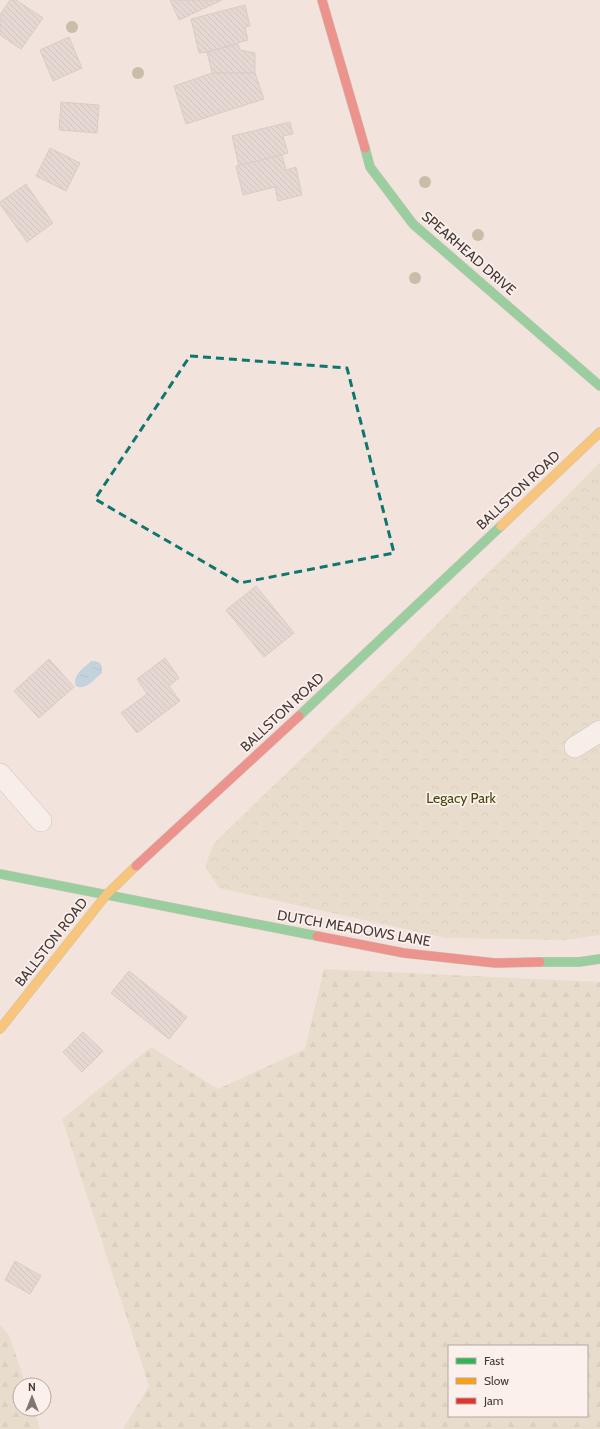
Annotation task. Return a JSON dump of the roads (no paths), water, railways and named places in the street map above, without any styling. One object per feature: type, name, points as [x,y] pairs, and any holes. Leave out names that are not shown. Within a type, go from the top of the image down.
[{"type":"street","name":"SPEARHEAD DRIVE","points":[[322,0],[370,167],[413,224],[600,386]]},
{"type":"street","name":"BALLSTON ROAD","points":[[0,1028],[107,894],[163,840],[356,663],[600,432]]},
{"type":"street","points":[[575,747],[600,731]]},
{"type":"street","points":[[0,774],[41,821]]},
{"type":"street","name":"DUTCH MEADOWS LANE","points":[[0,874],[404,953],[495,963],[579,962],[600,959]]},
{"type":"water","points":[[91,661],[100,663],[102,673],[87,686],[76,686],[75,682],[77,675]]},
{"type":"park label","name":"Legacy Park","points":[[461,798]]}]
